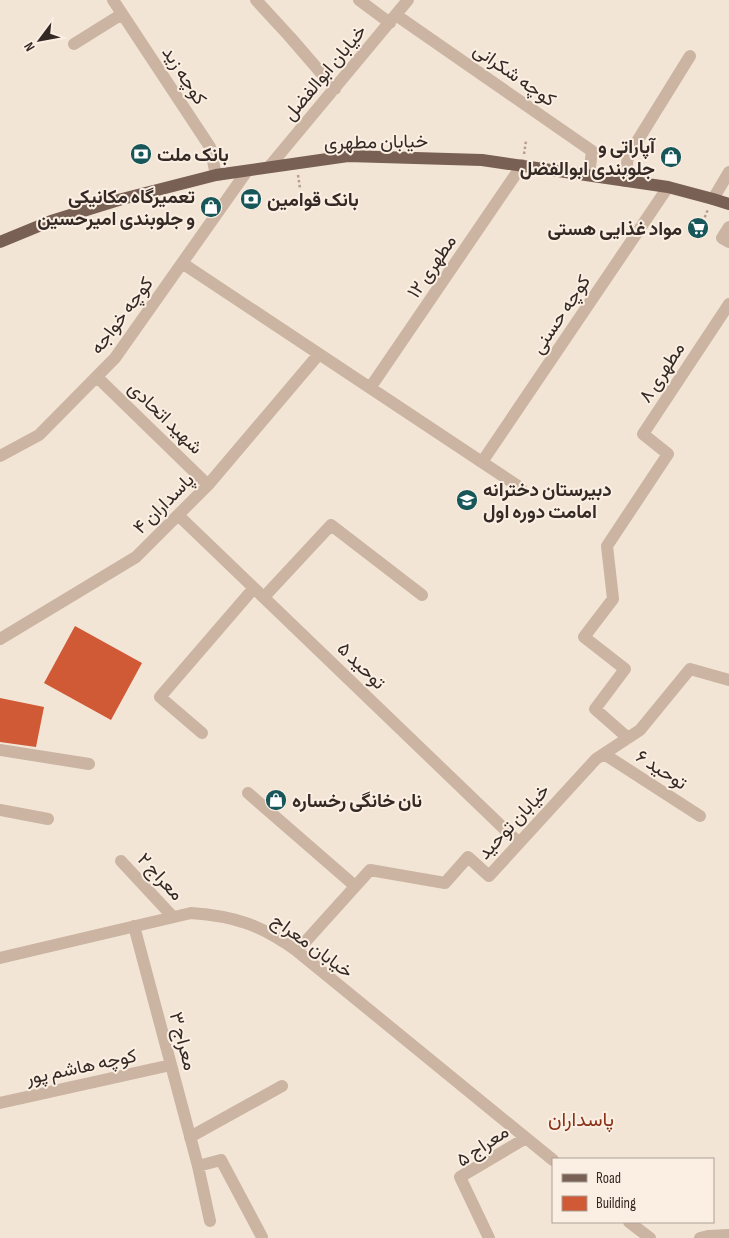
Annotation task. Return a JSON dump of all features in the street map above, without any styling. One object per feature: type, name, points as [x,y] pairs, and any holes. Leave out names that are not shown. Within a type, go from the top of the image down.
[{"type":"main road","name":"خیابان مطهری","points":[[0,242],[51,221],[122,199],[216,175],[348,156],[482,160],[522,165],[668,187],[729,204]]},
{"type":"street","name":"کوچه زید","points":[[113,0],[210,147],[216,175]]},
{"type":"street","points":[[256,0],[290,36],[335,89]]},
{"type":"street","points":[[359,0],[393,19]]},
{"type":"street","name":"خیابان ابوالفضل","points":[[269,167],[408,0]]},
{"type":"street","points":[[74,44],[122,14]]},
{"type":"street","name":"کوچه شکرانی","points":[[393,19],[592,151],[588,175]]},
{"type":"street","points":[[624,181],[628,156],[690,56]]},
{"type":"street","name":"مطهری ۱۲","points":[[370,388],[522,165]]},
{"type":"street","name":"کوچه خواجه","points":[[0,456],[39,435],[116,358],[247,171]]},
{"type":"street","points":[[713,199],[729,172]]},
{"type":"street","name":"کوچه حسنی","points":[[482,462],[668,187]]},
{"type":"street","points":[[729,227],[722,238],[729,242]]},
{"type":"street","points":[[182,263],[521,488]]},
{"type":"street","name":"مطهری ۸","points":[[628,738],[595,709],[625,669],[584,637],[612,598],[607,546],[668,454],[643,434],[729,304]]},
{"type":"street","name":"پاسداران ۴","points":[[0,639],[136,557],[208,484],[319,354]]},
{"type":"street","name":"شهید اتحادی","points":[[97,377],[208,484]]},
{"type":"street","name":"توحید ۵","points":[[178,515],[519,843]]},
{"type":"street","points":[[202,733],[160,697],[259,593],[331,525],[422,595]]},
{"type":"street","name":"خیابان توحید","points":[[297,951],[370,870],[445,883],[468,857],[489,876],[596,759],[640,730],[690,669],[729,680]]},
{"type":"street","points":[[0,750],[89,764]]},
{"type":"street","name":"توحید ۶","points":[[604,754],[700,816]]},
{"type":"street","points":[[248,793],[355,886]]},
{"type":"street","points":[[0,810],[48,819]]},
{"type":"street","name":"معراج ۲","points":[[121,861],[173,917]]},
{"type":"street","name":"خیابان معراج","points":[[0,958],[191,912],[214,914],[258,927],[297,951],[552,1159]]},
{"type":"street","name":"معراج ۳","points":[[134,926],[198,1166],[210,1221]]},
{"type":"street","name":"کوچه هاشم پور","points":[[0,1103],[171,1065]]},
{"type":"street","points":[[190,1137],[282,1086]]},
{"type":"street","name":"معراج ۵","points":[[489,1238],[460,1177],[526,1138]]},
{"type":"street","points":[[198,1166],[221,1160],[262,1237]]},
{"type":"street","points":[[629,1223],[650,1238]]},
{"type":"street","points":[[705,1237],[729,1235]]},
{"type":"building","points":[[75,626],[142,663],[111,720],[44,683]]},
{"type":"building","points":[[0,698],[44,707],[36,747],[0,742]]},
{"type":"place","name":"بانک ملت","points":[[141,154]]},
{"type":"place","name":"آپاراتی و جلوبندی ابوالفضل","points":[[671,157]]},
{"type":"place","name":"بانک قوامین","points":[[251,199]]},
{"type":"place","name":"تعمیرگاه مکانیکی و جلوبندی امیرحسین","points":[[211,207]]},
{"type":"place","name":"مواد غذایی هستی","points":[[698,228]]},
{"type":"place","name":"دبیرستان دخترانه امامت دوره اول","points":[[467,500]]},
{"type":"place","name":"نان خانگی رخساره","points":[[276,800]]},
{"type":"district","name":"پاسداران","points":[[581,1119]]}]
